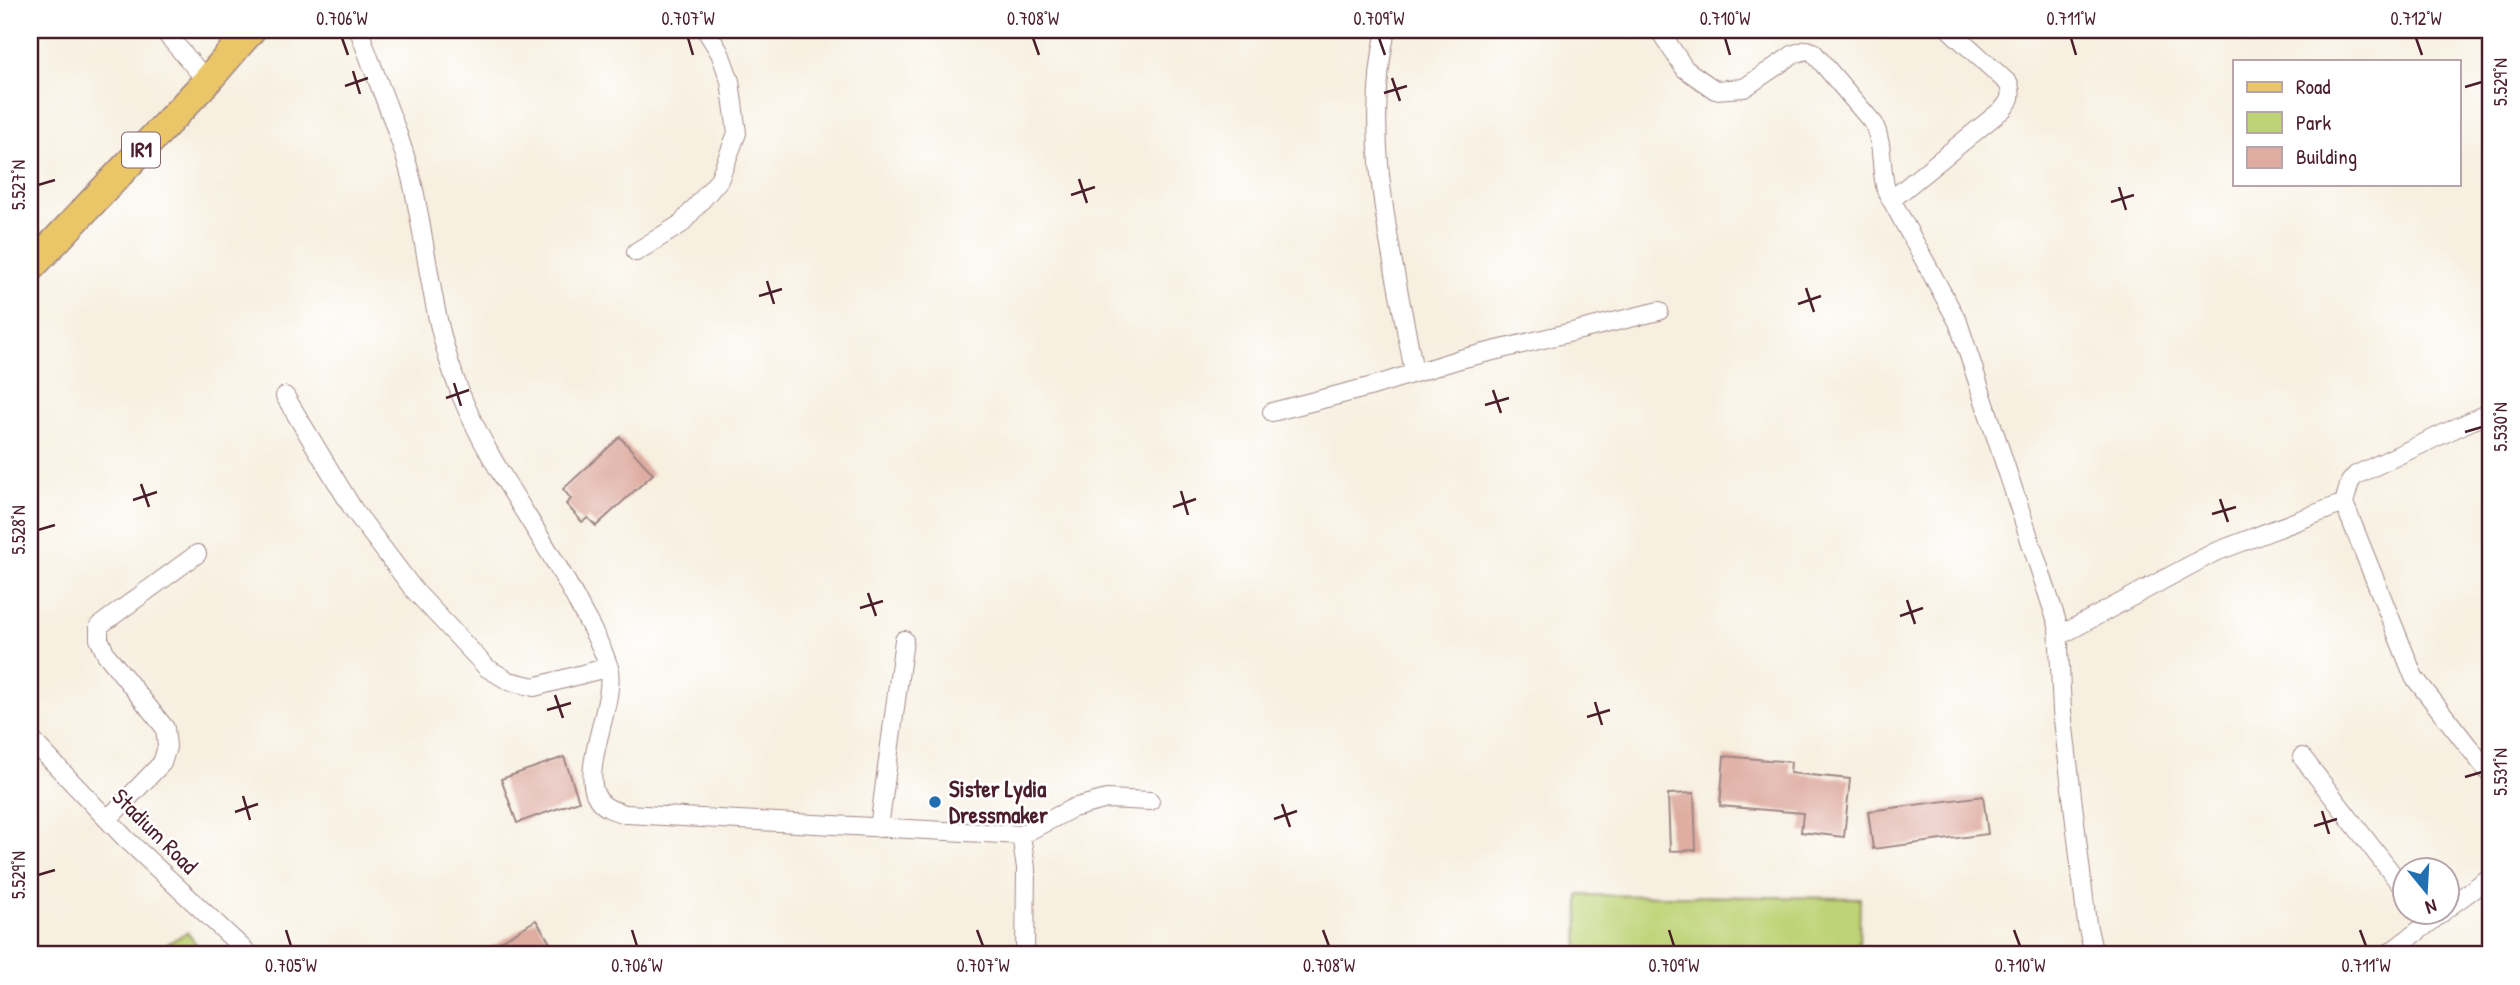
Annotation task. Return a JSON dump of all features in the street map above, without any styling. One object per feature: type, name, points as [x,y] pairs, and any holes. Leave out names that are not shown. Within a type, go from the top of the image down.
[{"type":"main road","name":"IR1","points":[[30,268],[207,81],[251,30]]},
{"type":"street","points":[[163,30],[207,81]]},
{"type":"street","points":[[359,30],[399,139],[413,188],[442,343],[462,396],[481,438],[564,575],[609,667],[608,690],[592,779],[598,799],[610,810],[626,814],[1021,835],[1073,808],[1107,799],[1150,801]]},
{"type":"street","points":[[636,252],[681,225],[704,198],[719,180],[737,133],[730,81],[720,53],[706,30]]},
{"type":"street","points":[[1386,30],[1380,58],[1376,112],[1378,164],[1414,372]]},
{"type":"street","points":[[1659,30],[1685,69],[1715,90],[1744,88],[1794,54],[1807,50],[1813,52],[1874,124],[1881,139],[1883,179],[1891,200],[1961,329],[2058,625],[2062,711],[2087,924],[2094,955]]},
{"type":"street","points":[[1891,200],[2010,102],[2012,93],[2009,84],[1950,30]]},
{"type":"street","points":[[1272,412],[1373,386],[1414,372],[1659,311]]},
{"type":"street","points":[[285,396],[353,509],[414,590],[487,668],[509,681],[534,687],[609,667]]},
{"type":"street","points":[[2490,412],[2356,475],[2350,482],[2344,503],[2414,677],[2490,774]]},
{"type":"street","points":[[2059,636],[2213,553],[2344,503]]},
{"type":"street","points":[[108,820],[162,763],[167,747],[165,727],[106,654],[99,639],[99,626],[197,554]]},
{"type":"street","points":[[879,828],[904,640]]},
{"type":"street","name":"Stadium Road","points":[[30,738],[108,820],[250,955]]},
{"type":"street","points":[[2302,757],[2390,871]]},
{"type":"street","points":[[1021,835],[1026,867],[1025,955]]},
{"type":"street","points":[[2460,897],[2490,877]]},
{"type":"street","points":[[2387,955],[2420,926]]},
{"type":"green space","points":[[1579,895],[1860,898],[1859,955],[1578,955]]},
{"type":"green space","points":[[187,932],[204,955],[149,955]]},
{"type":"building","points":[[620,437],[653,474],[596,526],[588,518],[582,522],[566,504],[571,499],[563,489]]},
{"type":"building","points":[[1724,756],[1791,762],[1790,773],[1850,779],[1844,837],[1801,832],[1803,813],[1720,806]]},
{"type":"building","points":[[564,757],[579,801],[517,823],[501,779]]},
{"type":"building","points":[[1694,793],[1696,850],[1670,851],[1668,794]]},
{"type":"building","points":[[1983,796],[1988,834],[1873,849],[1868,811]]},
{"type":"building","points":[[536,920],[552,946],[537,955],[478,955]]},
{"type":"place","name":"Sister Lydia Dressmaker","points":[[935,802]]}]
